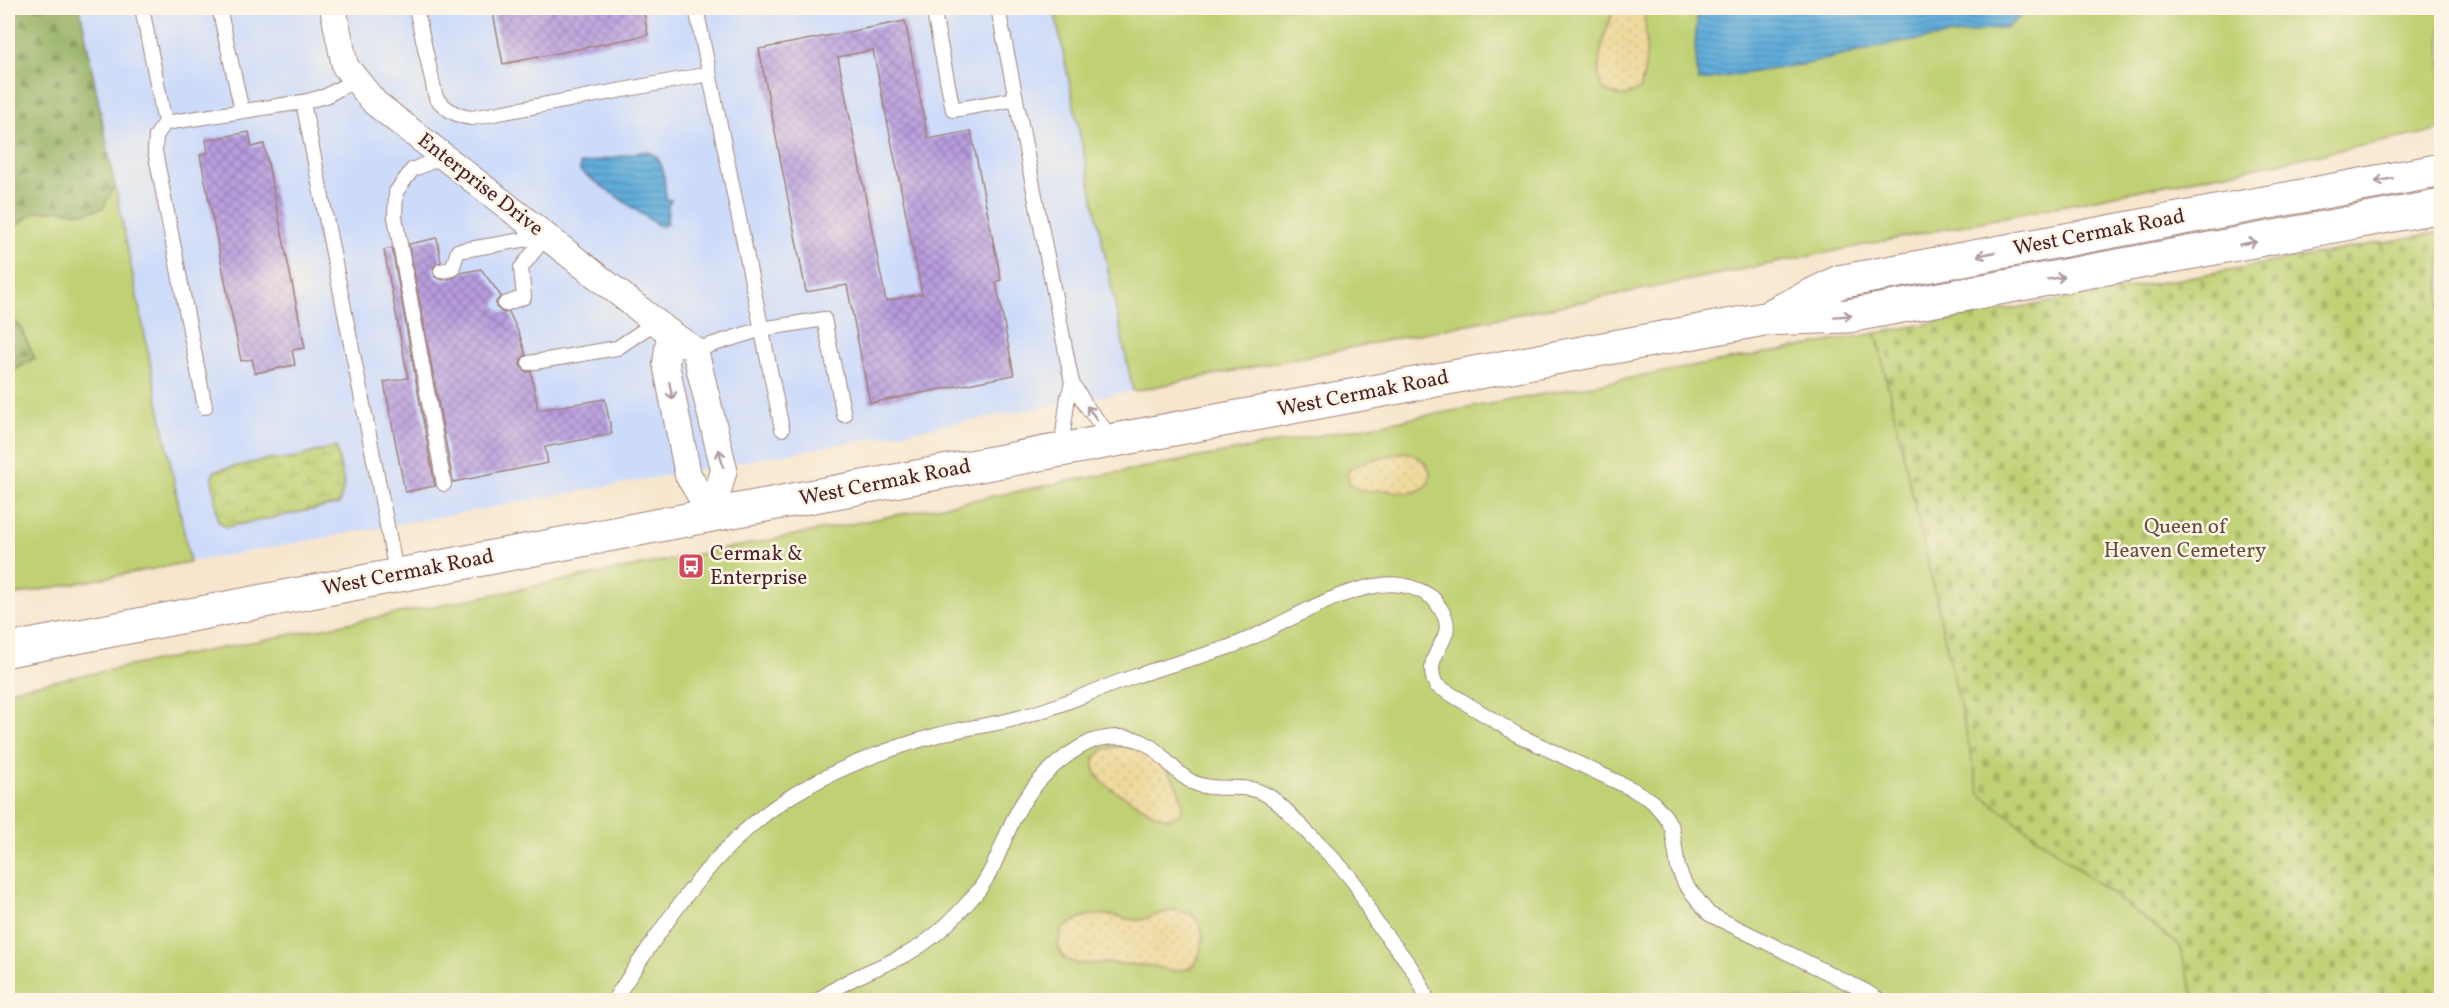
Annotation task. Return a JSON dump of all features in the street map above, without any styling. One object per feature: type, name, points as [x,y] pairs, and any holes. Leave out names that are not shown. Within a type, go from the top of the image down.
[{"type":"main road","name":"West Cermak Road","points":[[1764,319],[1839,282],[2442,170]]},
{"type":"main road","name":"West Cermak Road","points":[[8,650],[712,515],[1764,319],[1848,316],[2442,206]]},
{"type":"street","name":"Enterprise Drive","points":[[333,8],[345,66],[375,103],[663,328],[695,350]]},
{"type":"street","points":[[663,328],[666,364],[688,475],[712,515]]},
{"type":"street","points":[[695,350],[724,469],[712,515]]},
{"type":"lane","points":[[142,8],[165,123]]},
{"type":"lane","points":[[219,8],[242,111]]},
{"type":"lane","points":[[416,8],[436,98],[444,107],[458,116],[472,118],[709,74]]},
{"type":"lane","points":[[696,8],[782,429]]},
{"type":"lane","points":[[933,8],[953,110],[1016,99]]},
{"type":"lane","points":[[998,8],[1072,383],[1089,410],[1114,440]]},
{"type":"lane","points":[[205,407],[154,151],[156,135],[165,123],[303,102],[326,96],[356,79]]},
{"type":"lane","points":[[303,102],[397,576]]},
{"type":"lane","points":[[444,156],[412,170],[396,192],[395,217],[444,484]]},
{"type":"lane","points":[[441,271],[452,269],[458,251],[546,236]]},
{"type":"lane","points":[[505,304],[524,297],[521,268],[546,236]]},
{"type":"lane","points":[[695,350],[762,329],[824,319],[844,415]]},
{"type":"lane","points":[[529,363],[617,348],[663,328]]},
{"type":"lane","points":[[1061,450],[1068,396],[1072,383]]},
{"type":"lane","points":[[614,1000],[671,915],[720,856],[751,826],[783,801],[822,779],[862,761],[907,745],[947,733],[1036,713],[1131,678],[1229,646],[1256,636],[1320,602],[1346,592],[1376,585],[1399,583],[1418,589],[1433,598],[1444,614],[1449,630],[1435,652],[1432,664],[1431,675],[1436,685],[1518,735],[1632,789],[1652,801],[1672,828],[1678,868],[1685,884],[1709,914],[1879,1000]]},
{"type":"lane","points":[[819,1000],[847,980],[909,952],[935,936],[978,891],[993,868],[1015,816],[1042,777],[1074,750],[1093,741],[1111,737],[1129,737],[1148,743],[1181,776],[1195,783],[1208,788],[1253,789],[1266,794],[1279,804],[1340,866],[1355,885],[1374,919],[1412,967],[1423,986],[1426,1000]]},
{"type":"path","points":[[1428,8],[1450,12],[1463,8]]},
{"type":"shaded area","points":[[80,8],[1054,8],[1133,391],[190,562]]},
{"type":"green space","points":[[8,8],[80,8],[115,186],[103,208],[84,213],[60,210],[36,212],[14,227],[8,228]]},
{"type":"green space","points":[[1054,8],[2441,8],[2441,130],[1133,391]]},
{"type":"green space","points":[[115,186],[190,562],[8,596],[8,374],[35,358],[20,327],[8,315],[8,228],[14,227],[36,212],[60,210],[84,213],[102,208]]},
{"type":"green space","name":"Queen of Heaven Cemetery","points":[[2441,232],[2441,1000],[2195,1000],[2179,945],[1980,794],[1876,333]]},
{"type":"green space","points":[[8,315],[20,327],[35,358],[8,374]]},
{"type":"green space","points":[[1876,333],[1980,793],[2179,945],[2195,1000],[8,1000],[8,690],[1054,484]]},
{"type":"green space","points":[[336,446],[344,485],[339,504],[227,527],[218,521],[212,477],[215,471],[270,459],[291,459]]},
{"type":"sand","points":[[1616,8],[1643,8],[1646,38],[1645,69],[1640,89],[1626,96],[1606,91],[1600,82],[1601,48]]},
{"type":"sand","points":[[1405,452],[1413,454],[1426,464],[1430,476],[1424,488],[1407,493],[1365,490],[1350,484],[1347,474],[1350,469],[1364,462]]},
{"type":"sand","points":[[1122,746],[1141,750],[1163,766],[1179,790],[1183,807],[1179,814],[1168,818],[1161,817],[1114,791],[1101,781],[1094,767],[1094,758],[1105,749]]},
{"type":"sand","points":[[1173,910],[1192,914],[1201,927],[1203,938],[1199,956],[1195,964],[1188,969],[1172,971],[1153,966],[1079,964],[1064,959],[1058,946],[1062,929],[1080,918],[1091,915],[1112,915],[1141,920]]},
{"type":"water","points":[[1698,8],[2025,8],[2025,12],[2008,27],[1892,44],[1807,64],[1698,81],[1695,46]]},
{"type":"water","points":[[646,151],[653,154],[661,164],[666,199],[671,200],[668,206],[667,224],[662,226],[580,171],[580,164]]},
{"type":"building","points":[[492,8],[643,8],[648,35],[503,64]]},
{"type":"building","points":[[905,21],[928,139],[971,131],[1001,280],[996,282],[1014,375],[870,403],[847,285],[806,292],[759,49]],"holes":[[[873,50],[922,294],[886,301],[838,57]]]},
{"type":"building","points":[[249,132],[252,147],[264,144],[305,348],[292,350],[295,365],[255,373],[252,359],[241,361],[200,155],[208,153],[206,140]]},
{"type":"building","points":[[437,238],[441,262],[433,267],[435,277],[443,280],[454,278],[460,273],[481,269],[501,296],[496,302],[496,307],[503,313],[509,312],[520,336],[526,355],[521,359],[520,365],[525,371],[531,372],[538,410],[605,399],[612,434],[545,447],[548,463],[453,482],[409,244]]},
{"type":"building","points":[[392,248],[435,486],[405,492],[384,382],[408,378],[384,250]]},
{"type":"place","name":"Cermak & Enterprise","points":[[691,566]]}]
